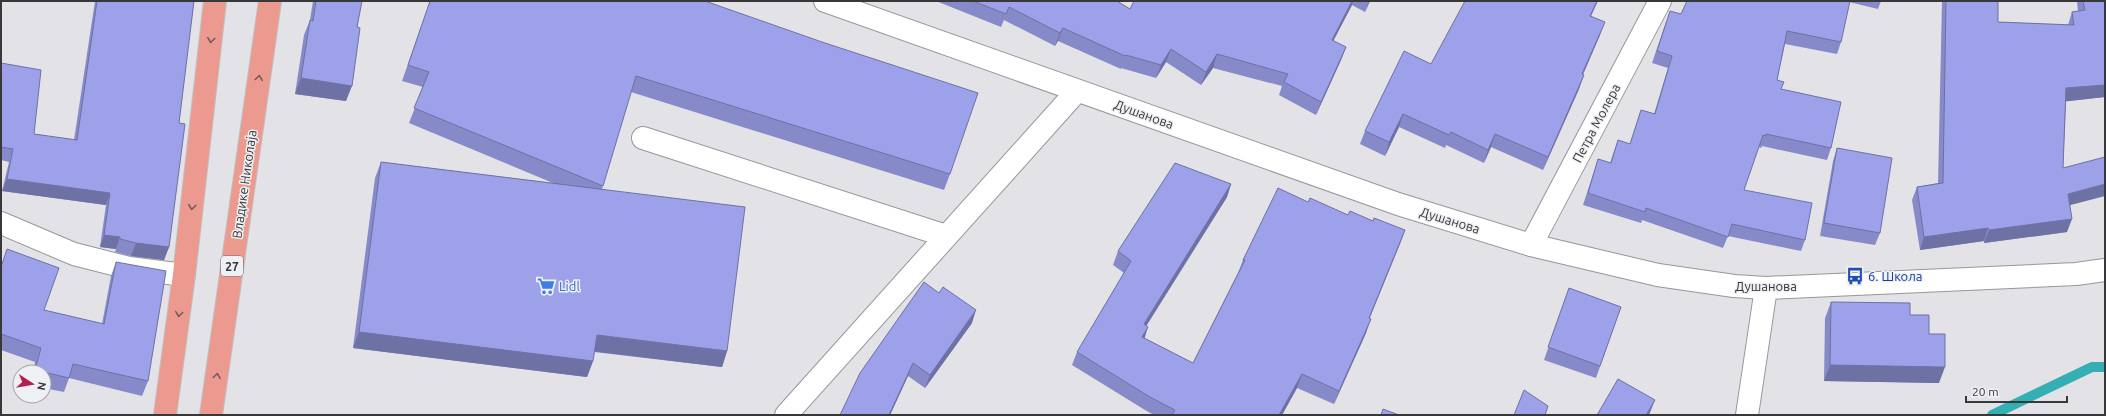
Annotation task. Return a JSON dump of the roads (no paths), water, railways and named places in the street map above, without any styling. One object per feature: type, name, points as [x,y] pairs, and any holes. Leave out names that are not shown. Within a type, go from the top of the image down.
[{"type":"main road","points":[[165,415],[184,275],[216,1]]},
{"type":"main road","name":"Владике Николаја","points":[[211,415],[270,1]]},
{"type":"street","name":"Душанова","points":[[825,1],[1398,204],[1531,245],[1658,275],[1734,286],[1766,288],[2076,274],[2105,270]]},
{"type":"street","name":"Петра Молера","points":[[1531,245],[1660,1]]},
{"type":"street","points":[[786,415],[1077,91]]},
{"type":"street","points":[[643,138],[946,236]]},
{"type":"street","points":[[1,223],[74,254],[128,268],[184,275]]},
{"type":"street","points":[[1747,415],[1766,288]]},
{"type":"waterway","points":[[1992,415],[2092,367],[2105,367]]},
{"type":"place","name":"6. Школа","points":[[1855,276]]},
{"type":"place","name":"Lidl","points":[[546,286]]}]
